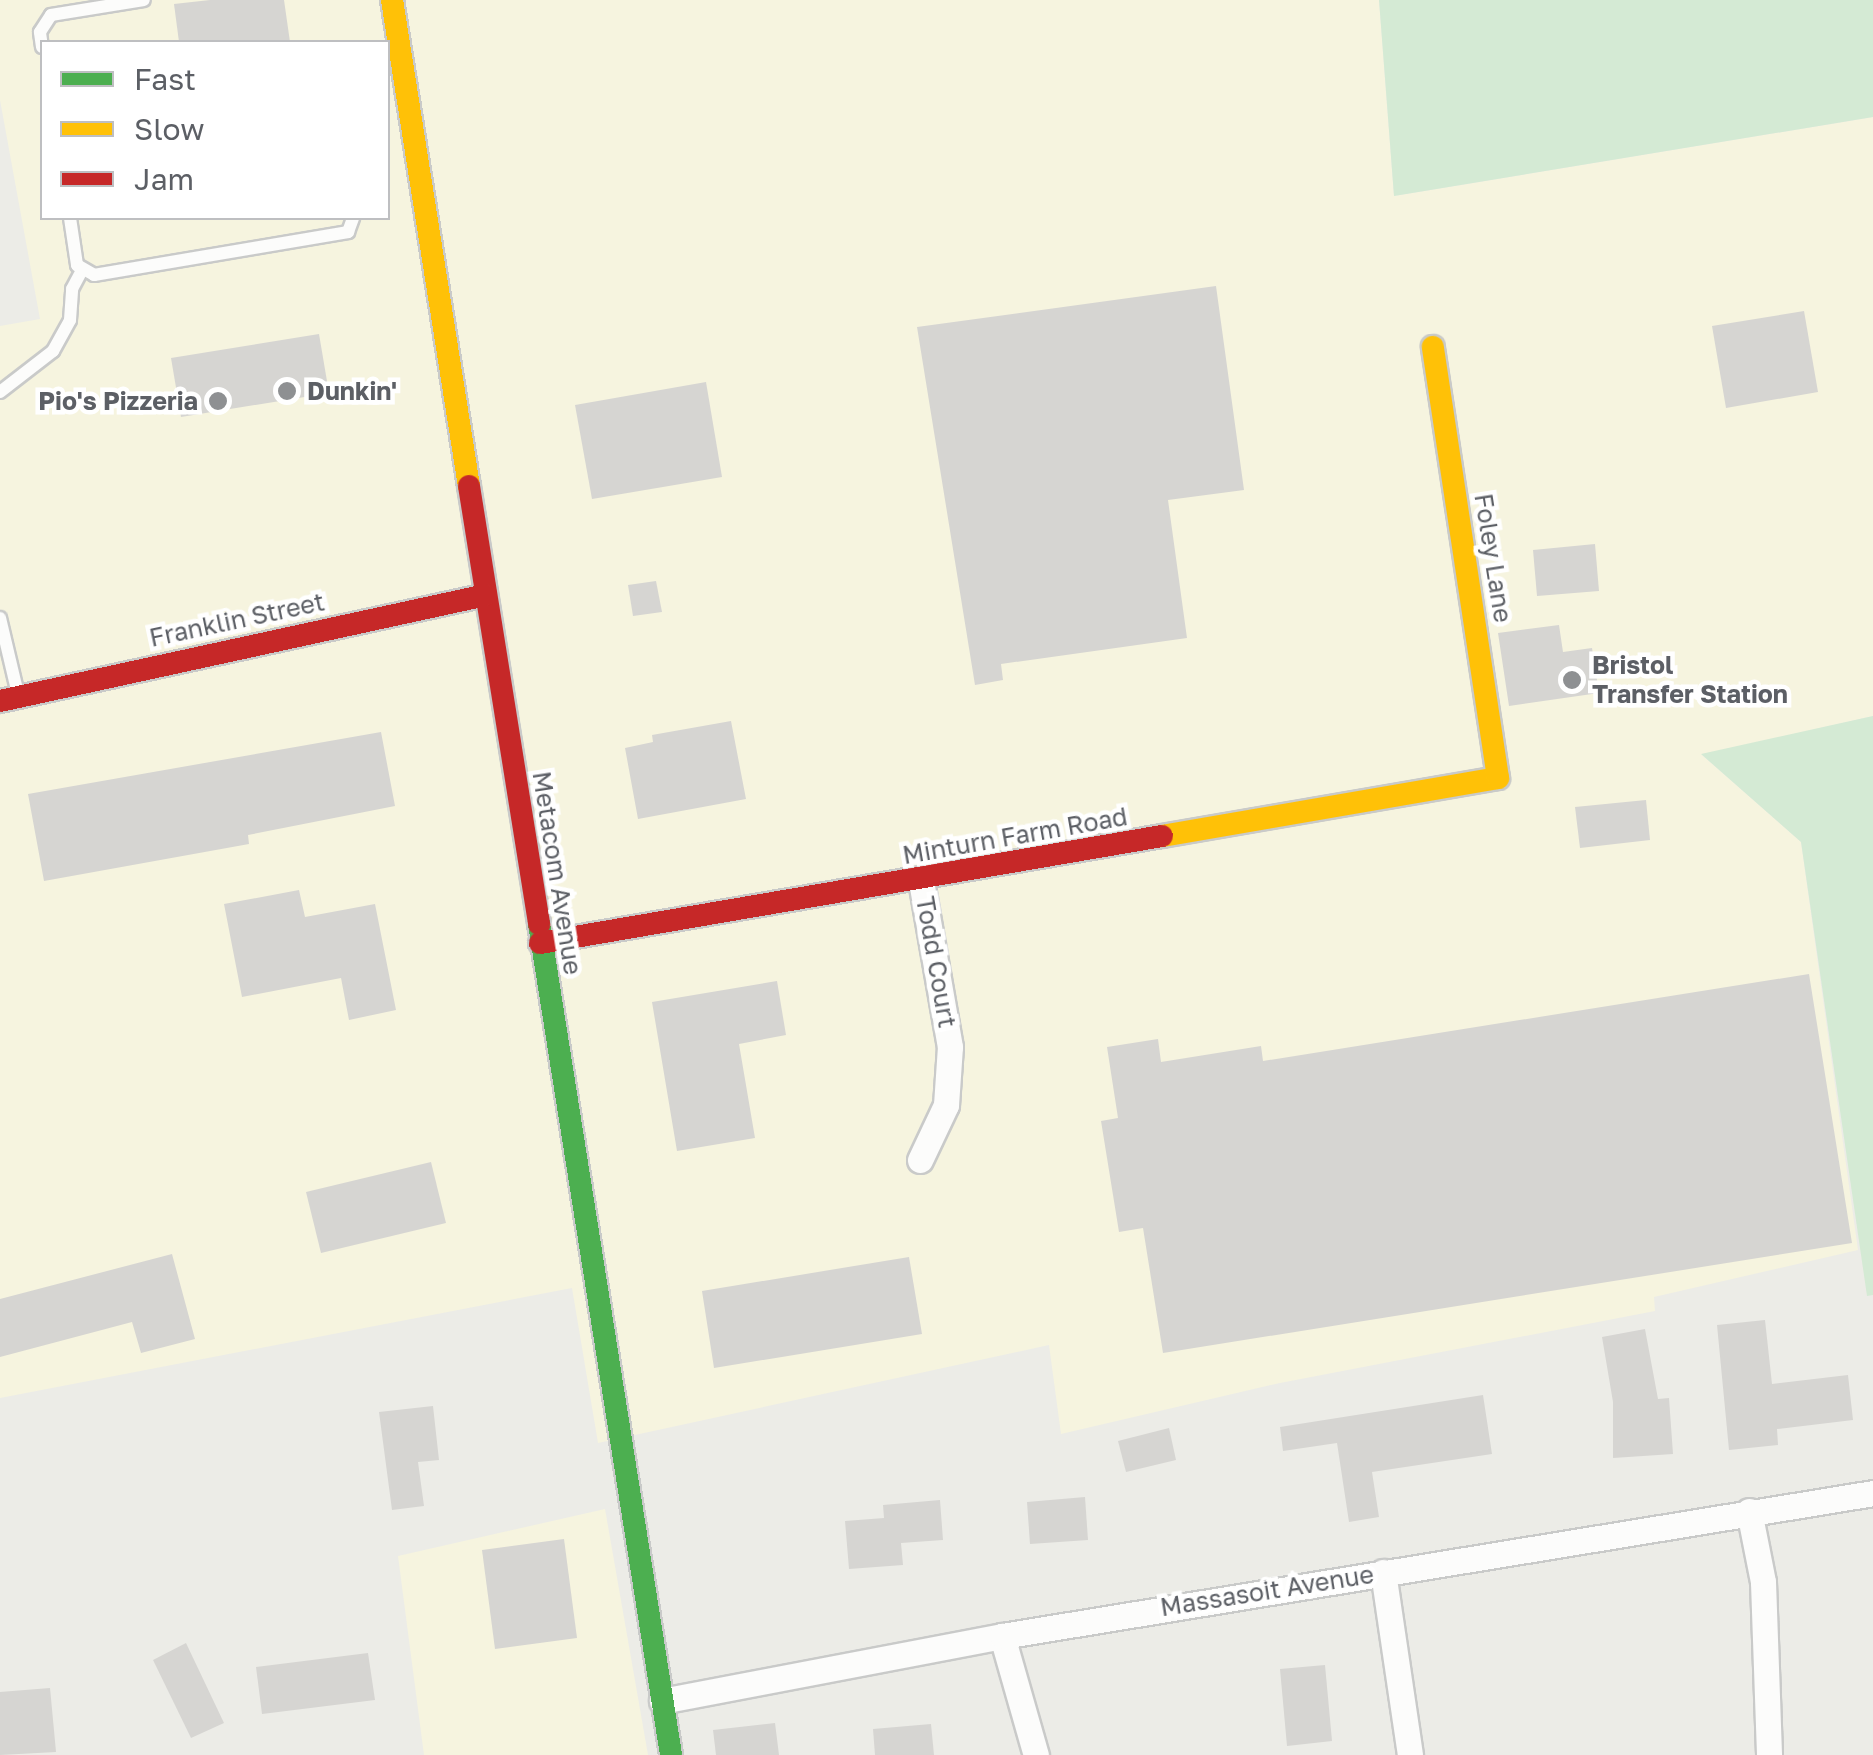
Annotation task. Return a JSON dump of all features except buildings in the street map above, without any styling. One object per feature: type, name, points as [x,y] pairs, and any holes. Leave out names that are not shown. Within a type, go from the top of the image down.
[{"type":"street","name":"Metacom Avenue","points":[[392,0],[671,1755]]},
{"type":"street","name":"Foley Lane","points":[[1433,347],[1498,778]]},
{"type":"street","name":"Franklin Street","points":[[9,699],[486,595]]},
{"type":"street","name":"Minturn Farm Road","points":[[540,943],[1498,778]]},
{"type":"street","name":"Todd Court","points":[[920,1160],[946,1105],[950,1047],[921,880]]},
{"type":"street","name":"Massasoit Avenue","points":[[662,1701],[1002,1636],[1873,1493]]},
{"type":"street","points":[[1749,1511],[1763,1582],[1769,1755]]},
{"type":"street","points":[[1384,1572],[1410,1755]]},
{"type":"street","points":[[1002,1636],[1036,1755]]},
{"type":"lane","points":[[41,40],[40,32],[51,15],[144,0]]},
{"type":"lane","points":[[0,392],[53,351],[70,320],[72,289],[81,272],[70,220]]},
{"type":"lane","points":[[81,272],[348,232],[352,220]]},
{"type":"lane","points":[[0,618],[9,699]]},
{"type":"shaded area","points":[[0,0],[1379,0],[1394,196],[1873,117],[1873,716],[1702,755],[1801,842],[1858,1250],[1654,1297],[1655,1311],[1280,1383],[1061,1434],[1049,1345],[598,1443],[572,1288],[0,1398],[0,326],[40,319],[0,100]]},
{"type":"shaded area","points":[[605,1509],[648,1755],[424,1755],[398,1556]]},
{"type":"green space","points":[[1379,0],[1873,0],[1873,117],[1394,196]]},
{"type":"green space","points":[[1873,716],[1873,1295],[1867,1296],[1801,842],[1701,754]]},
{"type":"traffic: fast","points":[[539,924],[671,1755]]},
{"type":"traffic: slow","points":[[392,0],[469,486]]},
{"type":"traffic: slow","points":[[1162,836],[1498,778],[1433,347]]},
{"type":"traffic: jam","points":[[469,486],[539,924]]},
{"type":"traffic: jam","points":[[0,701],[486,595]]},
{"type":"traffic: jam","points":[[540,943],[1162,836]]},
{"type":"place","name":"Dunkin'","points":[[287,391]]},
{"type":"place","name":"Pio's Pizzeria","points":[[218,401]]},
{"type":"place","name":"Bristol Transfer Station","points":[[1572,680]]}]
